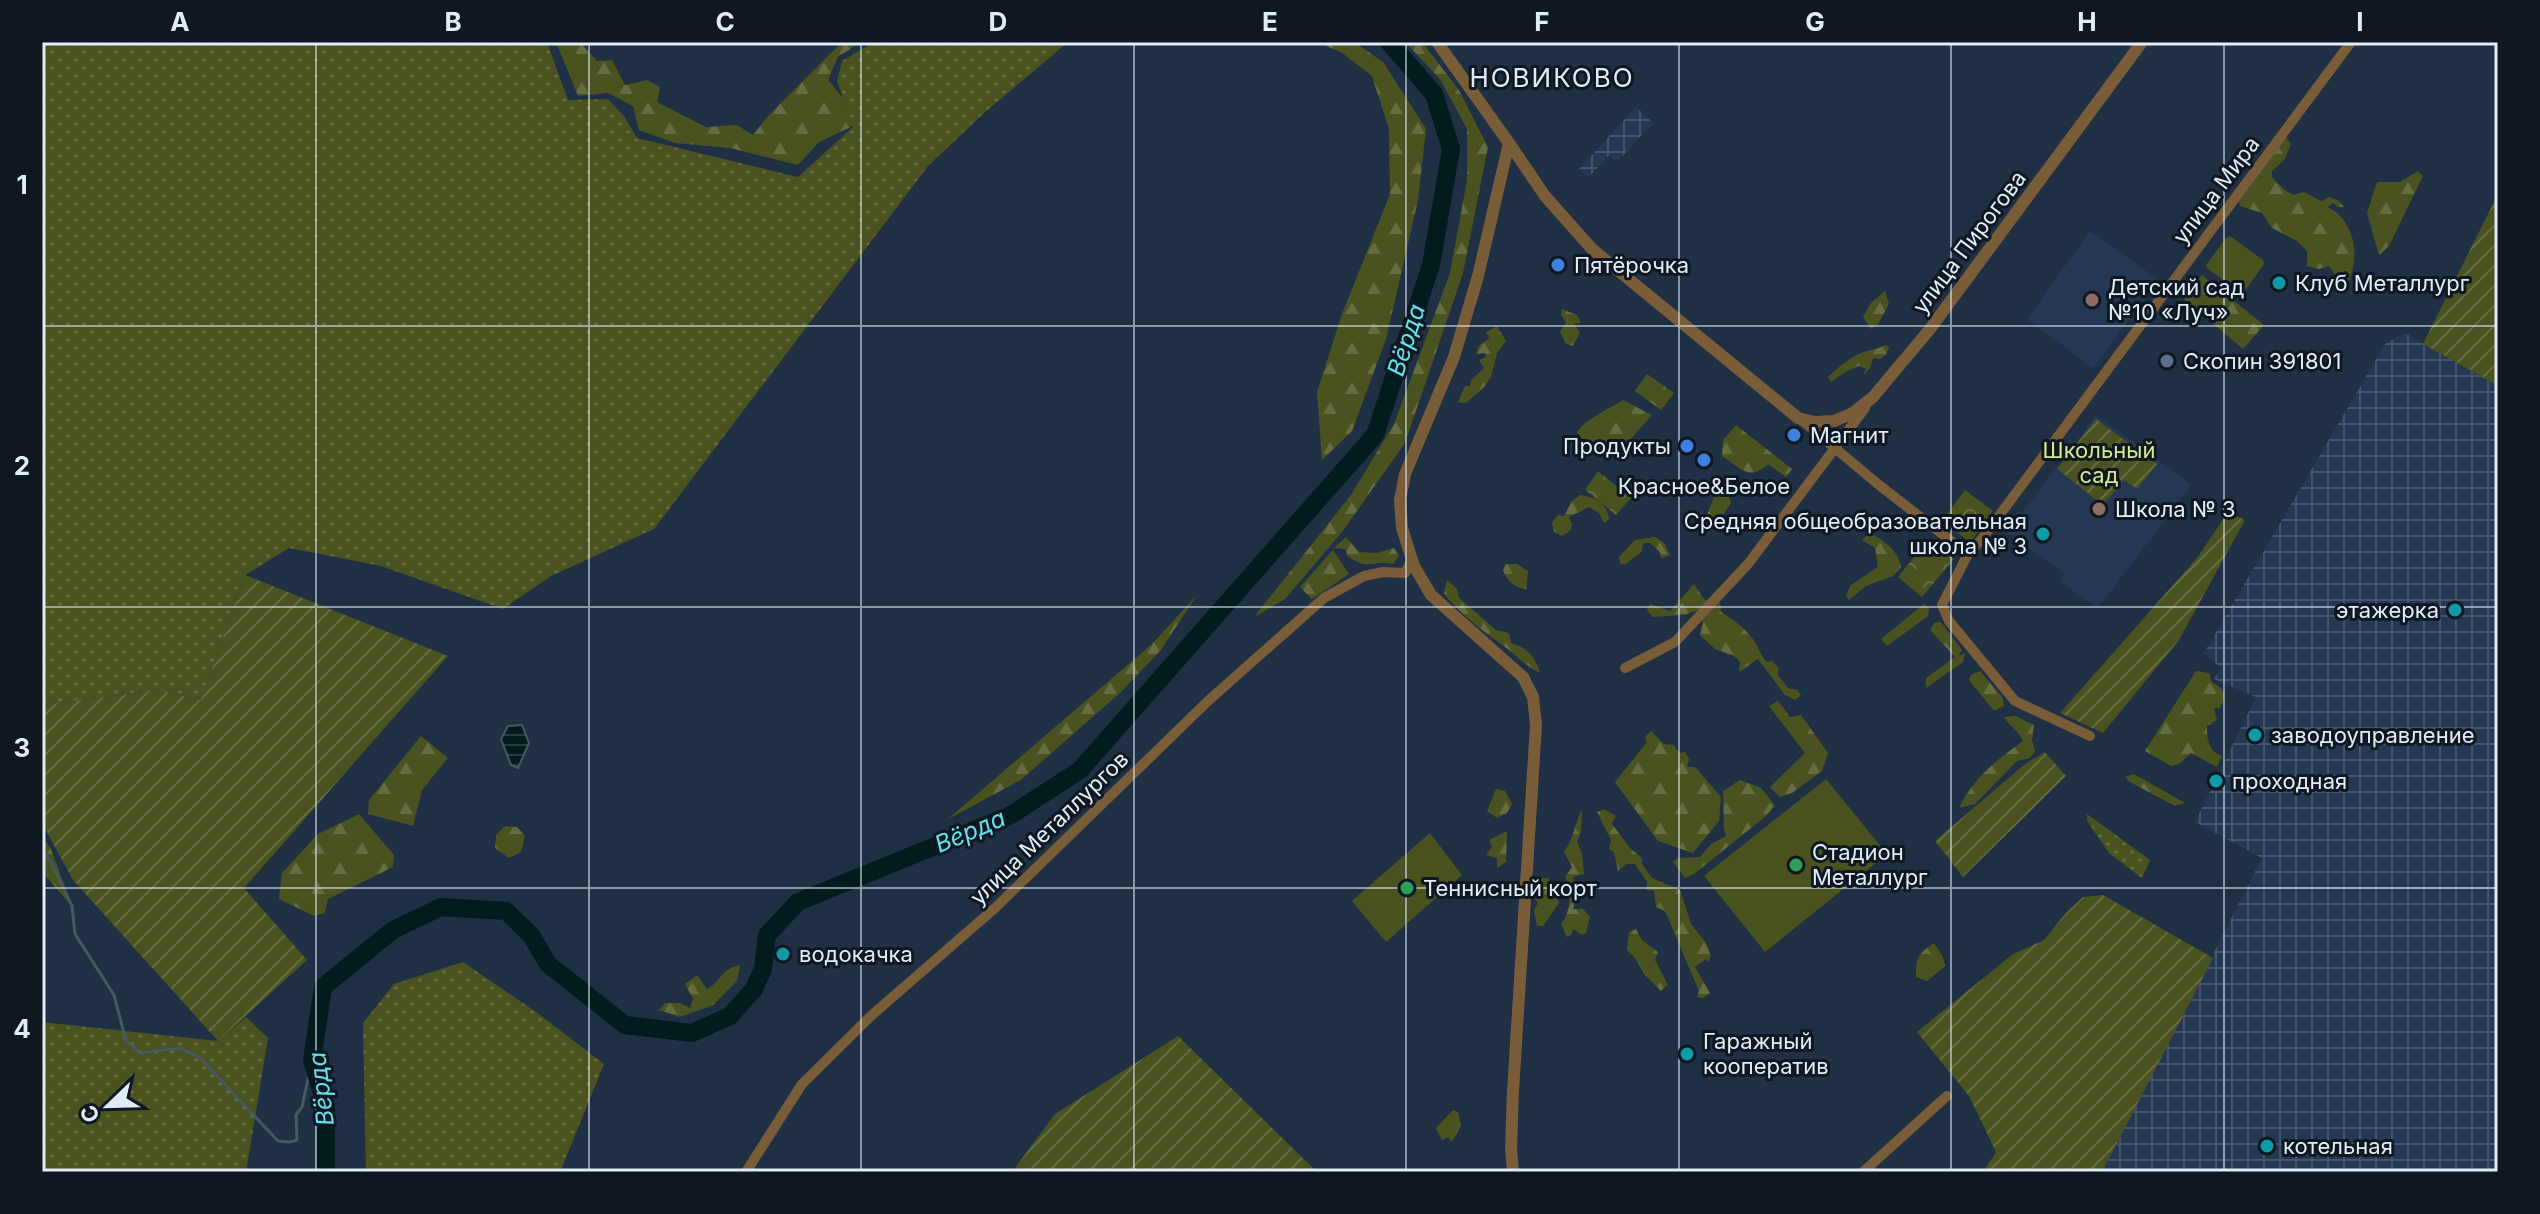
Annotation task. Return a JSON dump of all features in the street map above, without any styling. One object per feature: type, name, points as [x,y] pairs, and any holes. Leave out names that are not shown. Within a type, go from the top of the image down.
[{"type":"street","points":[[1437,42],[1545,196],[1592,249],[1968,554]]},
{"type":"street","name":"улица Пирогова","points":[[1798,418],[1815,422],[1834,421],[1853,413],[1873,397],[1930,329],[2142,42]]},
{"type":"street","name":"улица Мира","points":[[2090,736],[2015,701],[1949,621],[1942,605],[1968,554],[2351,42]]},
{"type":"street","points":[[1509,143],[1478,276],[1454,357],[1405,474],[1400,500],[1402,528],[1412,559],[1431,595],[1523,677],[1533,697],[1536,725],[1519,981],[1511,1148],[1513,1172]]},
{"type":"street","points":[[1625,668],[1675,642],[1748,564],[1873,397]]},
{"type":"street","name":"улица Металлургов","points":[[746,1172],[802,1084],[872,1015],[995,908],[1208,701],[1324,598],[1364,576],[1383,572],[1405,573],[1412,559]]},
{"type":"street","points":[[1863,1172],[1947,1096]]},
{"type":"shaded area","points":[[1636,107],[1653,123],[1617,162],[1609,155],[1588,178],[1579,169]]},
{"type":"shaded area","name":"Детский сад №10 «Луч»","points":[[2090,231],[2159,280],[2093,368],[2027,319]]},
{"type":"shaded area","points":[[2405,333],[2498,386],[2498,1172],[2102,1172],[2262,858],[2195,822],[2256,697],[2214,679],[2221,668],[2204,653],[2385,344]]},
{"type":"shaded area","name":"Школа № 3","points":[[2096,415],[2192,485],[2097,609],[2060,581],[2064,573],[2007,533]]},
{"type":"shaded area","points":[[522,725],[529,743],[518,768],[511,765],[501,739],[508,726]]},
{"type":"green space","points":[[42,42],[547,42],[568,100],[608,99],[624,116],[637,138],[798,177],[853,127],[837,81],[842,61],[874,42],[1068,42],[983,114],[928,166],[654,529],[551,576],[503,609],[381,566],[289,548],[245,575],[201,700],[159,690],[42,705]]},
{"type":"green space","points":[[556,42],[580,42],[597,61],[612,60],[625,85],[647,80],[660,87],[657,102],[706,127],[737,125],[753,135],[842,42],[861,42],[838,57],[828,80],[843,98],[853,126],[819,142],[798,165],[730,148],[675,143],[639,130],[633,106],[608,93],[578,96]]},
{"type":"green space","points":[[1316,42],[1354,42],[1383,62],[1426,129],[1418,200],[1386,339],[1352,431],[1322,460],[1317,392],[1342,314],[1390,194],[1389,129],[1372,76],[1341,52]]},
{"type":"green space","points":[[1405,42],[1422,42],[1459,90],[1488,147],[1463,273],[1405,443],[1342,532],[1285,599],[1254,617],[1351,495],[1394,424],[1450,273],[1467,180],[1467,129],[1440,79]]},
{"type":"green space","points":[[2286,137],[2291,144],[2285,159],[2272,171],[2272,178],[2294,195],[2304,192],[2321,201],[2329,197],[2338,200],[2344,207],[2333,203],[2328,207],[2344,221],[2353,240],[2354,260],[2349,281],[2340,282],[2329,266],[2319,269],[2307,266],[2307,251],[2297,241],[2272,228],[2262,213],[2240,206],[2239,201]]},
{"type":"green space","points":[[2418,171],[2423,176],[2389,246],[2379,255],[2367,213],[2377,182],[2400,182]]},
{"type":"green space","points":[[2498,194],[2498,386],[2423,344]]},
{"type":"green space","points":[[2230,236],[2263,260],[2264,264],[2244,292],[2240,293],[2206,265]]},
{"type":"green space","points":[[2202,275],[2264,325],[2243,349],[2184,299]]},
{"type":"green space","points":[[1885,291],[1889,304],[1878,324],[1871,329],[1863,317],[1870,304]]},
{"type":"green space","points":[[1562,309],[1577,315],[1581,323],[1574,324],[1580,333],[1573,346],[1566,344],[1560,332],[1566,322],[1561,315]]},
{"type":"green space","points":[[1497,326],[1506,341],[1497,353],[1491,377],[1466,403],[1458,402],[1465,386],[1470,386],[1471,380],[1484,368],[1479,360],[1486,357],[1485,353],[1476,354],[1479,346],[1488,339],[1485,333]]},
{"type":"green space","points":[[1885,345],[1889,347],[1886,355],[1880,359],[1873,358],[1870,368],[1863,375],[1866,369],[1859,366],[1831,382],[1828,377],[1846,362]]},
{"type":"green space","points":[[1647,374],[1674,393],[1661,410],[1635,391]]},
{"type":"green space","points":[[1623,400],[1652,415],[1621,450],[1602,453],[1585,443],[1577,432],[1592,418]]},
{"type":"green space","name":"Школьный сад","points":[[2096,419],[2157,464],[2137,489],[2124,480],[2103,505],[2057,469]]},
{"type":"green space","points":[[1736,425],[1792,469],[1786,477],[1768,464],[1750,473],[1722,456],[1723,440]]},
{"type":"green space","points":[[1598,471],[1631,498],[1616,515],[1585,490]]},
{"type":"green space","points":[[1725,488],[1731,503],[1711,532],[1699,532],[1700,513],[1707,515],[1715,494]]},
{"type":"green space","points":[[1965,490],[1993,511],[1972,540],[1967,540],[1942,521]]},
{"type":"green space","points":[[1580,495],[1599,502],[1606,509],[1609,519],[1604,523],[1599,513],[1589,507],[1569,517],[1572,525],[1570,531],[1562,536],[1554,532],[1552,522],[1558,515],[1564,516],[1571,502]]},
{"type":"green space","points":[[2228,512],[2245,520],[2179,640],[2103,733],[2060,713],[2197,558]]},
{"type":"green space","points":[[1869,533],[1890,546],[1901,567],[1893,576],[1866,586],[1849,600],[1846,595],[1851,585],[1878,567],[1875,548],[1862,540]]},
{"type":"green space","points":[[1346,537],[1359,552],[1376,553],[1394,548],[1399,556],[1393,564],[1361,563],[1347,556],[1346,549],[1334,548]]},
{"type":"green space","points":[[1655,537],[1664,543],[1670,555],[1661,558],[1660,552],[1650,543],[1643,543],[1642,551],[1626,564],[1620,564],[1619,557],[1635,540]]},
{"type":"green space","points":[[1929,539],[1954,559],[1922,597],[1898,577]]},
{"type":"green space","points":[[1333,550],[1349,574],[1312,599],[1300,587]]},
{"type":"green space","points":[[1506,564],[1517,564],[1528,571],[1526,589],[1509,580],[1503,570]]},
{"type":"green space","points":[[245,575],[448,656],[244,888],[307,960],[218,1041],[73,880],[42,823],[42,705],[159,690],[201,700]]},
{"type":"green space","points":[[1447,580],[1457,589],[1459,598],[1496,630],[1509,633],[1511,643],[1530,654],[1540,673],[1459,610],[1444,594]]},
{"type":"green space","points":[[1694,584],[1705,600],[1720,603],[1721,612],[1745,630],[1765,660],[1772,661],[1779,669],[1777,674],[1788,688],[1797,690],[1801,695],[1795,700],[1785,695],[1758,659],[1739,672],[1740,662],[1734,656],[1715,649],[1700,635],[1703,622],[1698,610],[1684,615],[1653,617],[1647,610],[1650,604],[1670,611]]},
{"type":"green space","points":[[1197,595],[1161,650],[1121,692],[1021,780],[948,819],[1152,644]]},
{"type":"green space","points":[[1924,604],[1929,608],[1928,616],[1887,646],[1881,639]]},
{"type":"green space","points":[[1941,622],[1962,650],[1958,656],[1965,653],[1963,662],[1926,688],[1926,678],[1955,657],[1930,630],[1934,623]]},
{"type":"green space","points":[[1980,671],[2003,698],[2004,706],[1994,711],[1969,680],[1971,675]]},
{"type":"green space","points":[[2196,671],[2209,673],[2212,682],[2221,688],[2225,696],[2220,708],[2214,708],[2217,720],[2207,726],[2211,748],[2222,756],[2217,767],[2191,753],[2179,764],[2171,766],[2145,751]]},
{"type":"green space","points":[[1778,701],[1790,717],[1801,715],[1828,753],[1822,771],[1792,793],[1780,797],[1770,787],[1805,753],[1769,706]]},
{"type":"green space","points":[[2016,716],[2034,725],[2032,740],[2035,751],[2030,758],[2017,761],[1975,804],[1959,808],[1979,779],[2023,741],[2004,717]]},
{"type":"green space","points":[[1651,731],[1664,744],[1674,745],[1679,753],[1685,752],[1689,759],[1687,767],[1695,767],[1721,797],[1719,821],[1693,853],[1658,841],[1615,782],[1647,742],[1645,737]]},
{"type":"green space","points":[[421,736],[448,758],[422,790],[413,826],[368,814],[369,800]]},
{"type":"green space","points":[[2045,752],[2066,776],[1963,877],[1935,841],[2025,764]]},
{"type":"green space","points":[[2134,774],[2185,803],[2175,806],[2125,777]]},
{"type":"green space","name":"Стадион Металлург","points":[[1826,779],[1887,854],[1765,952],[1704,876]]},
{"type":"green space","points":[[1740,780],[1761,788],[1775,805],[1766,816],[1685,878],[1673,862],[1678,858],[1700,857],[1711,844],[1726,836],[1723,791]]},
{"type":"green space","points":[[1496,789],[1505,791],[1512,804],[1507,813],[1497,818],[1487,811]]},
{"type":"green space","points":[[1604,809],[1616,816],[1612,824],[1642,858],[1642,864],[1652,878],[1680,890],[1691,924],[1706,943],[1711,956],[1708,962],[1706,959],[1695,967],[1710,993],[1703,998],[1697,997],[1699,991],[1665,911],[1656,907],[1654,891],[1646,890],[1647,882],[1635,864],[1626,864],[1618,871],[1614,852],[1609,849],[1611,840],[1597,812]]},
{"type":"green space","points":[[1582,810],[1581,832],[1577,842],[1582,853],[1584,874],[1573,877],[1578,893],[1573,909],[1583,909],[1590,917],[1586,933],[1582,935],[1573,929],[1567,937],[1561,924],[1567,914],[1569,900],[1565,877],[1572,867],[1564,852]]},
{"type":"green space","points":[[359,814],[394,855],[393,867],[328,899],[325,913],[314,916],[279,899],[282,873],[318,834]]},
{"type":"green space","points":[[2087,814],[2150,860],[2142,878],[2110,854],[2087,821]]},
{"type":"green space","points":[[505,826],[517,827],[525,836],[521,852],[509,858],[495,848],[496,835]]},
{"type":"green space","points":[[1507,831],[1506,862],[1497,868],[1497,858],[1486,855],[1492,847],[1489,840]]},
{"type":"green space","name":"Теннисный корт","points":[[1430,833],[1462,875],[1386,942],[1352,901]]},
{"type":"green space","points":[[42,836],[51,849],[72,906],[42,872]]},
{"type":"green space","points":[[1540,878],[1549,878],[1547,892],[1556,892],[1559,903],[1543,926],[1537,926],[1534,911],[1538,903],[1532,895],[1539,888],[1536,883]]},
{"type":"green space","points":[[2103,895],[2213,958],[2102,1172],[1983,1172],[1996,1152],[1969,1096],[1917,1032],[2013,954],[2044,940],[2083,897]]},
{"type":"green space","points":[[1636,929],[1642,940],[1658,952],[1655,960],[1668,985],[1661,991],[1627,950],[1629,932]]},
{"type":"green space","points":[[1934,943],[1945,966],[1927,981],[1916,977],[1917,965],[1921,953]]},
{"type":"green space","points":[[463,962],[604,1064],[560,1172],[366,1172],[363,1023],[394,984]]},
{"type":"green space","points":[[740,965],[737,981],[713,1005],[680,1017],[659,1010],[665,1003],[680,1003],[690,1008],[693,999],[685,984],[697,975],[707,989],[725,972]]},
{"type":"green space","points":[[246,1017],[268,1038],[246,1172],[42,1172],[42,1022],[218,1041]]},
{"type":"green space","points":[[1178,1036],[1317,1172],[1012,1172],[1055,1114]]},
{"type":"green space","points":[[1453,1110],[1458,1112],[1461,1125],[1452,1142],[1448,1137],[1442,1140],[1436,1128]]},
{"type":"waterway","name":"Вёрда","points":[[326,1172],[326,1107],[312,1060],[323,987],[393,930],[441,907],[506,911],[531,935],[548,964],[625,1025],[692,1033],[730,1016],[754,989],[763,969],[767,935],[798,902],[1011,815],[1080,770],[1375,435],[1431,265],[1451,149],[1434,94],[1389,42]]},
{"type":"waterway","points":[[42,849],[72,906],[75,934],[114,995],[126,1041],[140,1053],[181,1048],[200,1058],[278,1141],[289,1142],[297,1140],[296,1115],[302,1107],[312,1060]]},
{"type":"place","name":"Пятёрочка","points":[[1558,265]]},
{"type":"place","name":"Клуб Металлург","points":[[2279,283]]},
{"type":"place","name":"Детский сад №10 «Луч»","points":[[2092,300]]},
{"type":"place","name":"Скопин 391801","points":[[2167,361]]},
{"type":"place","name":"Магнит","points":[[1794,435]]},
{"type":"place","name":"Продукты","points":[[1687,446]]},
{"type":"place","name":"Красное&Белое","points":[[1704,460]]},
{"type":"place","name":"Школа № 3","points":[[2099,509]]},
{"type":"place","name":"Средняя общеобразовательная школа № 3","points":[[2043,534]]},
{"type":"place","name":"этажерка","points":[[2455,610]]},
{"type":"place","name":"заводоуправление","points":[[2255,735]]},
{"type":"place","name":"проходная","points":[[2216,781]]},
{"type":"place","name":"Стадион Металлург","points":[[1796,865]]},
{"type":"place","name":"Теннисный корт","points":[[1407,888]]},
{"type":"place","name":"водокачка","points":[[783,954]]},
{"type":"place","name":"Гаражный кооператив","points":[[1687,1054]]},
{"type":"place","name":"котельная","points":[[2267,1146]]},
{"type":"district","name":"НОВИКОВО","points":[[1552,77]]}]
